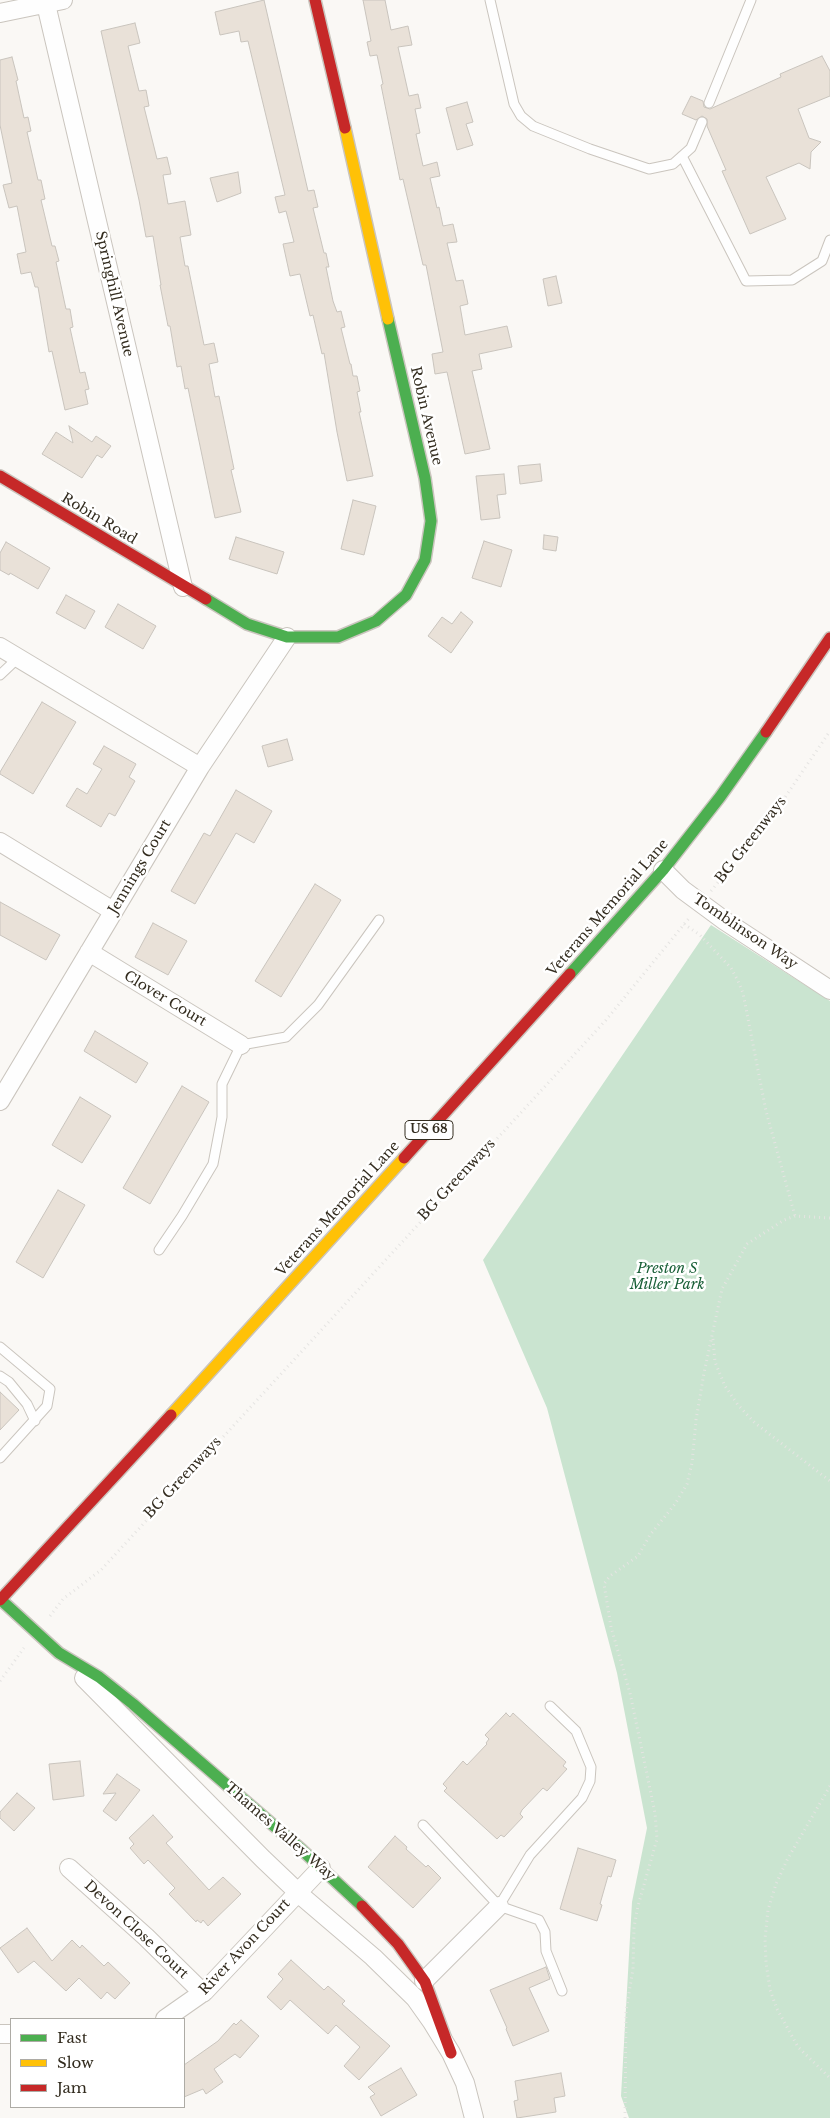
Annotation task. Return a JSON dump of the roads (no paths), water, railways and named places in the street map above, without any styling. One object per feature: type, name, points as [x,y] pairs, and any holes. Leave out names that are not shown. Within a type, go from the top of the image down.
[{"type":"street","name":"Robin Avenue","points":[[183,587],[247,624],[286,637],[338,637],[376,621],[406,595],[425,560],[431,522],[425,478],[315,0]]},
{"type":"street","points":[[0,14],[52,1]]},
{"type":"street","name":"Springhill Avenue","points":[[52,1],[183,587]]},
{"type":"street","name":"Robin Road","points":[[0,476],[183,587]]},
{"type":"street","name":"Jennings Court","points":[[0,1101],[112,911],[200,767],[286,637]]},
{"type":"street","name":"Veterans Memorial Lane","points":[[0,1600],[240,1340],[663,870],[720,797],[816,661],[830,638]]},
{"type":"street","points":[[0,647],[200,767]]},
{"type":"street","points":[[0,842],[112,911]]},
{"type":"street","name":"Tomblinson Way","points":[[663,870],[683,890],[701,903],[830,990]]},
{"type":"street","name":"Clover Court","points":[[89,952],[241,1045]]},
{"type":"street","name":"Thames Valley Way","points":[[0,1600],[59,1653],[263,1859],[395,1977],[415,1998],[451,2053]]},
{"type":"street","name":"Thames Valley Way","points":[[59,1653],[120,1693],[321,1868],[376,1920],[398,1944],[424,1981],[451,2053],[465,2084],[474,2118]]},
{"type":"street","name":"Devon Close Court","points":[[69,1868],[146,1937],[203,1993]]},
{"type":"street","name":"River Avon Court","points":[[166,2018],[203,1993],[231,1965],[297,1891],[321,1868]]},
{"type":"street","points":[[424,1981],[499,1906]]},
{"type":"lane","points":[[490,0],[514,104],[521,116],[533,126],[590,149],[649,169],[673,164],[691,148],[702,122]]},
{"type":"lane","points":[[709,103],[751,0]]},
{"type":"lane","points":[[682,156],[746,281],[792,280],[822,261],[830,240]]},
{"type":"lane","points":[[0,675],[18,658]]},
{"type":"lane","points":[[159,1250],[213,1164],[222,1118],[222,1084],[241,1045],[286,1037],[318,1005],[379,920]]},
{"type":"lane","points":[[0,1347],[50,1389],[47,1406],[0,1458]]},
{"type":"lane","points":[[0,1376],[9,1382],[27,1404],[35,1421]]},
{"type":"lane","points":[[499,1906],[522,1866],[582,1798],[590,1780],[592,1767],[576,1732],[550,1706]]},
{"type":"lane","points":[[423,1825],[499,1906],[539,1920],[545,1932],[546,1951],[562,1991]]},
{"type":"park label","name":"Preston S Miller Park","points":[[667,1278]]}]
